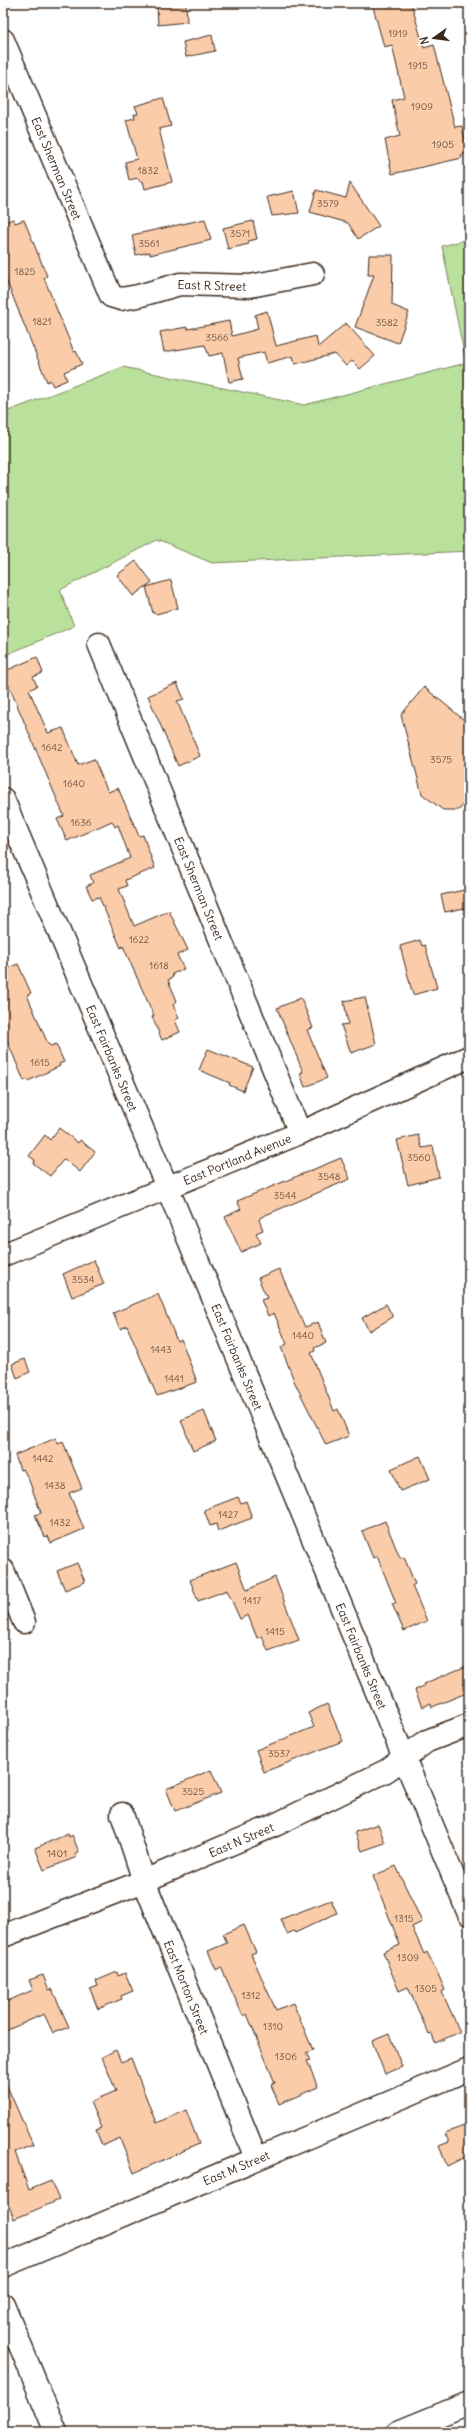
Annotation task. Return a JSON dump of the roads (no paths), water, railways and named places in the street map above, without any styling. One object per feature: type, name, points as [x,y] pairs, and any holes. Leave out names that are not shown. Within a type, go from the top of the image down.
[{"type":"street","name":"East Sherman Street","points":[[3,40],[111,296]]},
{"type":"street","name":"East R Street","points":[[111,296],[121,299],[138,296],[180,284],[250,286],[313,274]]},
{"type":"street","name":"East Sherman Street","points":[[99,644],[300,1133]]},
{"type":"street","name":"East Fairbanks Street","points":[[3,799],[167,1187],[469,1914]]},
{"type":"street","name":"East Portland Avenue","points":[[3,1255],[300,1133],[469,1057]]},
{"type":"street","points":[[3,1570],[24,1622]]},
{"type":"street","name":"East N Street","points":[[3,1936],[144,1881],[275,1825],[386,1771],[427,1741],[469,1725]]},
{"type":"street","name":"East Morton Street","points":[[122,1814],[144,1881],[256,2158]]},
{"type":"street","name":"East M Street","points":[[3,2266],[256,2158],[469,2070]]},
{"type":"street","points":[[3,2304],[56,2432]]},
{"type":"street","points":[[398,2432],[469,2403]]}]
